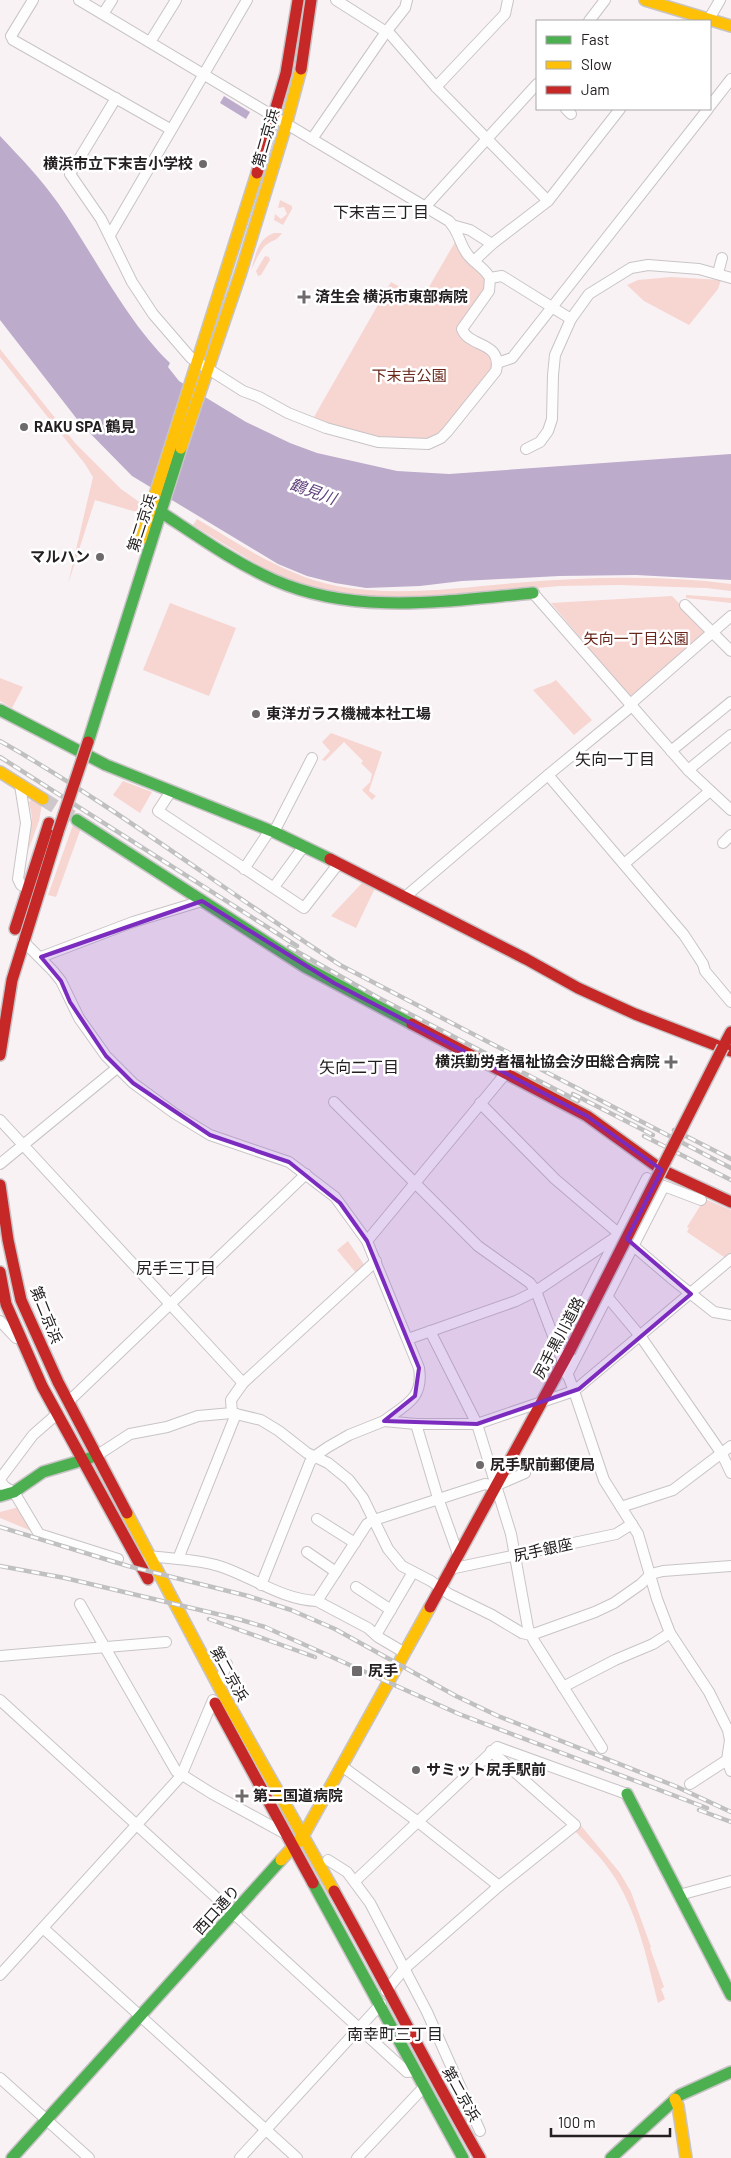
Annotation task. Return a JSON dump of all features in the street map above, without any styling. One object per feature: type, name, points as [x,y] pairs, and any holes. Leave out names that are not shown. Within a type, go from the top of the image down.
[{"type":"main road","name":"第二京浜","points":[[17,941],[58,832],[82,741],[163,507],[202,386],[202,366],[275,116],[289,61],[296,24],[298,0]]},
{"type":"main road","name":"第二京浜","points":[[91,694],[190,384],[202,366],[241,272],[300,74],[311,0]]},
{"type":"main road","points":[[645,0],[690,18],[709,19],[731,26]]},
{"type":"main road","points":[[152,500],[201,538],[265,576],[292,587],[346,601],[380,605],[420,604],[533,593]]},
{"type":"main road","points":[[0,710],[106,765],[272,831],[304,846],[526,959],[578,988],[635,1014],[727,1049]]},
{"type":"main road","name":"第二京浜","points":[[70,759],[82,741]]},
{"type":"main road","points":[[0,772],[43,799]]},
{"type":"main road","name":"第二京浜","points":[[0,1055],[27,888],[58,796]]},
{"type":"main road","points":[[77,820],[334,983],[587,1116],[662,1170],[726,1200]]},
{"type":"main road","name":"尻手黒川道路","points":[[405,1653],[541,1404],[565,1369],[564,1352],[727,1049],[731,1032]]},
{"type":"main road","name":"第二京浜","points":[[0,1185],[8,1240],[21,1300],[68,1402],[218,1685],[388,1987],[434,2078],[480,2158]]},
{"type":"main road","name":"第二京浜","points":[[0,1272],[6,1304],[42,1386],[463,2158]]},
{"type":"main road","points":[[0,1496],[14,1492],[43,1472],[96,1456]]},
{"type":"main road","name":"西口通り","points":[[12,2158],[303,1836],[405,1653]]},
{"type":"main road","points":[[627,1794],[731,1995]]},
{"type":"main road","points":[[611,2158],[675,2099],[731,2072]]},
{"type":"main road","points":[[675,2099],[678,2106],[686,2158]]},
{"type":"main road","points":[[456,2146],[468,2137]]},
{"type":"street","points":[[32,0],[11,36],[13,40],[170,130]]},
{"type":"street","points":[[79,0],[275,116],[425,207],[457,229],[468,255],[484,269],[490,278],[489,291],[462,329],[466,335],[492,351],[497,362],[496,371],[491,379],[447,432],[435,441],[417,444],[378,442],[319,426],[288,413],[259,397],[243,391],[202,366],[153,314],[132,282],[110,235],[70,174],[116,98]]},
{"type":"street","points":[[103,14],[112,0]]},
{"type":"street","points":[[150,42],[176,0]]},
{"type":"street","points":[[110,235],[247,0]]},
{"type":"street","points":[[336,0],[391,35],[436,87],[548,201]]},
{"type":"street","points":[[312,140],[386,32],[405,8],[407,0]]},
{"type":"street","points":[[436,87],[505,14],[508,0]]},
{"type":"street","points":[[591,20],[605,0]]},
{"type":"street","points":[[709,19],[720,0]]},
{"type":"street","points":[[711,105],[731,79]]},
{"type":"street","points":[[425,207],[536,85]]},
{"type":"street","points":[[474,261],[492,244],[548,201],[619,110]]},
{"type":"street","points":[[497,362],[512,358],[707,110]]},
{"type":"street","points":[[452,225],[470,230],[492,244]]},
{"type":"street","points":[[718,273],[722,258]]},
{"type":"street","points":[[526,449],[540,442],[548,430],[552,419],[555,355],[571,319],[589,294],[631,268],[648,265],[699,269],[731,278]]},
{"type":"street","points":[[490,278],[502,276],[571,319]]},
{"type":"street","points":[[533,593],[688,770],[731,810]]},
{"type":"street","points":[[685,605],[731,651]]},
{"type":"street","points":[[405,897],[631,705],[731,616]]},
{"type":"street","points":[[671,751],[730,704]]},
{"type":"street","points":[[688,770],[731,734]]},
{"type":"street","points":[[244,869],[272,831],[312,758]]},
{"type":"street","points":[[548,775],[684,935],[703,964],[705,971],[731,1002]]},
{"type":"street","points":[[20,785],[26,823],[18,880],[21,885],[27,888]]},
{"type":"street","points":[[171,791],[158,811],[304,908],[339,863]]},
{"type":"street","points":[[624,864],[710,791]]},
{"type":"street","points":[[723,843],[731,835]]},
{"type":"street","points":[[274,887],[304,846]]},
{"type":"street","points":[[41,957],[133,922],[202,901]]},
{"type":"street","points":[[17,941],[41,957],[61,981],[79,1018],[106,1056],[133,1083],[174,1113],[210,1135],[289,1162],[335,1197],[367,1241],[408,1339],[419,1368],[418,1391],[410,1402],[384,1421],[348,1436],[315,1456],[310,1462],[262,1585]]},
{"type":"street","points":[[0,1164],[117,1068]]},
{"type":"street","points":[[367,1241],[506,1073]]},
{"type":"street","points":[[334,1102],[478,1246],[523,1278],[536,1291],[564,1352]]},
{"type":"street","points":[[480,1103],[556,1179],[618,1234],[714,1312],[731,1315]]},
{"type":"street","points":[[0,1120],[243,1383]]},
{"type":"street","points":[[68,1402],[306,1174]]},
{"type":"street","points":[[564,1352],[595,1282],[647,1178]]},
{"type":"street","points":[[701,1200],[664,1186],[608,1297],[565,1369],[604,1480],[638,1534],[657,1599],[670,1632],[709,1692],[728,1730],[730,1740],[727,1760],[731,1771]]},
{"type":"street","points":[[408,1339],[516,1301],[536,1291],[618,1234]]},
{"type":"street","points":[[384,1421],[416,1424],[477,1424],[541,1404],[574,1391],[731,1259]]},
{"type":"street","points":[[178,1560],[234,1413],[231,1400],[243,1383],[376,1261]]},
{"type":"street","points":[[595,1282],[640,1337],[726,1454],[731,1473]]},
{"type":"street","points":[[0,1321],[24,1345]]},
{"type":"street","points":[[430,1331],[477,1424],[506,1516],[528,1628],[602,1748]]},
{"type":"street","points":[[96,1456],[130,1434],[167,1427],[198,1416],[234,1413],[261,1420],[279,1431],[307,1453],[328,1463],[349,1480],[363,1498],[393,1555],[402,1566],[432,1581],[440,1588],[522,1633],[531,1635],[595,1612],[641,1584],[651,1574],[663,1571],[731,1566]]},
{"type":"street","points":[[57,1414],[33,1434],[0,1480],[14,1492],[39,1534],[118,1559]]},
{"type":"street","points":[[416,1424],[438,1498],[458,1554]]},
{"type":"street","points":[[621,1507],[673,1490],[726,1454],[731,1446]]},
{"type":"street","points":[[317,1601],[367,1524],[438,1498],[485,1484],[495,1486],[526,1472]]},
{"type":"street","points":[[317,1519],[354,1543]]},
{"type":"street","name":"尻手銀座","points":[[450,1569],[616,1534],[632,1524]]},
{"type":"street","points":[[306,1552],[336,1572]]},
{"type":"street","points":[[149,1556],[218,1566],[262,1585],[308,1600],[317,1601],[368,1628],[405,1653]]},
{"type":"street","points":[[376,1635],[413,1572]]},
{"type":"street","points":[[356,1587],[390,1610]]},
{"type":"street","points":[[80,1604],[176,1771],[181,1776],[287,1835]]},
{"type":"street","points":[[563,1687],[614,1660],[653,1644],[670,1632]]},
{"type":"street","points":[[0,1656],[166,1642]]},
{"type":"street","points":[[218,1685],[227,1664]]},
{"type":"street","points":[[0,1700],[408,2072],[415,2071]]},
{"type":"street","points":[[0,1976],[181,1776],[213,1700]]},
{"type":"street","points":[[356,1881],[497,1747],[627,1794]]},
{"type":"street","points":[[240,2158],[361,2028],[380,2006],[388,1987],[404,1969],[499,1886],[576,1824],[491,1751]]},
{"type":"street","points":[[690,1784],[727,1760]]},
{"type":"street","points":[[343,1766],[417,1821],[499,1886]]},
{"type":"street","points":[[328,1860],[347,1872],[356,1881],[370,1903],[427,2012],[480,2131]]},
{"type":"street","points":[[679,1894],[731,1881]]},
{"type":"street","points":[[43,1928],[297,2158]]},
{"type":"street","points":[[0,2078],[89,2158]]},
{"type":"street","points":[[357,2158],[424,2087]]},
{"type":"highlighted area","points":[[202,901],[334,983],[587,1116],[662,1170],[627,1239],[691,1294],[579,1389],[477,1424],[384,1421],[415,1396],[419,1368],[367,1241],[340,1203],[289,1162],[210,1135],[133,1083],[106,1056],[70,1002],[61,981],[41,957]]},
{"type":"green space","points":[[280,200],[292,206],[283,225],[274,220],[275,214],[281,219],[287,214],[284,207],[278,208]]},
{"type":"green space","points":[[274,233],[282,233],[278,238],[268,243],[259,254],[251,270],[261,243]]},
{"type":"green space","name":"下末吉公園","points":[[458,237],[482,271],[488,283],[461,324],[488,351],[495,366],[445,430],[427,442],[379,438],[347,432],[314,417],[391,282],[422,299]]},
{"type":"green space","points":[[265,256],[269,257],[270,260],[261,275],[258,276],[256,271]]},
{"type":"green space","points":[[671,277],[721,280],[718,289],[689,325],[644,301],[627,285],[638,280]]},
{"type":"green space","points":[[0,349],[75,443],[121,489],[142,504],[140,513],[95,500],[68,584],[93,477],[85,464],[0,357]]},
{"type":"green space","points":[[197,519],[264,559],[299,575],[337,586],[359,589],[403,591],[596,578],[650,578],[731,584],[731,591],[706,588],[619,585],[559,586],[411,600],[333,594],[299,584],[265,569],[193,525]]},
{"type":"green space","points":[[686,595],[731,598],[731,603],[686,598]]},
{"type":"green space","name":"矢向一丁目公園","points":[[672,596],[706,632],[630,697],[551,603]]},
{"type":"green space","points":[[170,603],[236,628],[209,696],[143,670]]},
{"type":"green space","points":[[0,678],[23,687],[12,708],[0,701]]},
{"type":"green space","points":[[556,680],[592,720],[574,735],[533,690]]},
{"type":"green space","points":[[331,733],[382,752],[369,791],[376,796],[372,800],[362,790],[370,782],[372,774],[361,763],[363,761],[344,742],[325,761],[322,760],[330,751],[322,742]]},
{"type":"green space","points":[[123,781],[152,792],[140,813],[113,795]]},
{"type":"green space","points":[[33,798],[42,804],[39,821],[28,851],[32,817],[29,802]]},
{"type":"green space","points":[[73,825],[81,828],[56,897],[48,895]]},
{"type":"green space","points":[[363,882],[375,888],[356,928],[331,916]]},
{"type":"green space","points":[[707,1200],[731,1210],[731,1256],[727,1259],[687,1232],[689,1228],[687,1227],[702,1203]]},
{"type":"green space","points":[[348,1241],[365,1266],[357,1274],[337,1250]]},
{"type":"green space","points":[[19,1507],[34,1532],[0,1518],[0,1512]]},
{"type":"green space","points":[[578,1822],[620,1873],[631,1892],[664,1987],[661,1989],[665,1999],[658,2003],[640,1935],[628,1902],[607,1866],[575,1831]]},
{"type":"water","points":[[224,96],[250,112],[246,119],[220,103]]},
{"type":"water","name":"鶴見川","points":[[0,136],[38,177],[58,203],[124,307],[154,346],[170,363],[168,367],[179,381],[246,422],[290,443],[317,453],[397,471],[449,474],[731,454],[731,580],[636,575],[559,576],[366,588],[335,583],[307,576],[278,564],[132,476],[80,423],[0,320]]},
{"type":"tunnel","points":[[43,799],[72,817]]},
{"type":"railway","points":[[0,741],[87,794],[340,965],[731,1168]]},
{"type":"railway","points":[[0,757],[297,946]]},
{"type":"railway","points":[[289,947],[377,997],[578,1101]]},
{"type":"railway","points":[[573,1094],[653,1135]]},
{"type":"railway","points":[[674,1130],[731,1159]]},
{"type":"railway","points":[[644,1136],[731,1180]]},
{"type":"railway","points":[[0,1527],[128,1566],[248,1596],[291,1610],[335,1629],[456,1696],[498,1716],[675,1786],[731,1812]]},
{"type":"railway","points":[[0,1566],[65,1578],[265,1627],[459,1714],[707,1808]]},
{"type":"railway","points":[[209,1619],[315,1657]]},
{"type":"railway","points":[[699,1810],[731,1822]]},
{"type":"traffic: fast","points":[[88,742],[181,448]]},
{"type":"traffic: fast","points":[[153,507],[242,564],[274,580],[305,591],[369,602],[402,603],[533,593]]},
{"type":"traffic: fast","points":[[0,710],[106,765],[274,832],[330,859]]},
{"type":"traffic: fast","points":[[77,820],[305,967],[412,1024]]},
{"type":"traffic: fast","points":[[0,1496],[14,1492],[43,1472],[90,1458]]},
{"type":"traffic: fast","points":[[627,1794],[731,1995]]},
{"type":"traffic: fast","points":[[12,2158],[281,1860]]},
{"type":"traffic: fast","points":[[313,1883],[463,2158]]},
{"type":"traffic: fast","points":[[611,2158],[680,2095],[731,2072]]},
{"type":"traffic: slow","points":[[645,0],[731,26]]},
{"type":"traffic: slow","points":[[181,448],[241,272],[284,132],[301,69]]},
{"type":"traffic: slow","points":[[141,539],[257,173]]},
{"type":"traffic: slow","points":[[0,772],[43,799]]},
{"type":"traffic: slow","points":[[127,1513],[218,1685],[334,1891]]},
{"type":"traffic: slow","points":[[281,1860],[303,1836],[430,1607]]},
{"type":"traffic: slow","points":[[675,2099],[678,2106],[686,2158]]},
{"type":"traffic: jam","points":[[257,173],[286,73],[298,0]]},
{"type":"traffic: jam","points":[[301,69],[311,0]]},
{"type":"traffic: jam","points":[[58,832],[88,742]]},
{"type":"traffic: jam","points":[[15,929],[49,823]]},
{"type":"traffic: jam","points":[[0,1055],[12,980],[58,832]]},
{"type":"traffic: jam","points":[[330,859],[526,959],[578,988],[635,1014],[731,1051]]},
{"type":"traffic: jam","points":[[412,1024],[587,1116],[662,1170],[731,1202]]},
{"type":"traffic: jam","points":[[723,1047],[731,1032]]},
{"type":"traffic: jam","points":[[569,1352],[723,1047]]},
{"type":"traffic: jam","points":[[0,1185],[8,1240],[21,1300],[58,1382],[127,1513]]},
{"type":"traffic: jam","points":[[0,1272],[6,1304],[42,1386],[148,1579]]},
{"type":"traffic: jam","points":[[430,1607],[569,1352]]},
{"type":"traffic: jam","points":[[215,1703],[313,1883]]},
{"type":"traffic: jam","points":[[334,1891],[480,2158]]},
{"type":"place","name":"横浜市立下末吉小学校","points":[[203,164]]},
{"type":"place","name":"済生会 横浜市東部病院","points":[[304,297]]},
{"type":"place","name":"RAKU SPA 鶴見","points":[[24,427]]},
{"type":"place","name":"マルハン","points":[[100,557]]},
{"type":"place","name":"東洋ガラス機械本社工場","points":[[256,714]]},
{"type":"place","name":"横浜勤労者福祉協会汐田総合病院","points":[[671,1062]]},
{"type":"place","name":"尻手駅前郵便局","points":[[480,1465]]},
{"type":"place","name":"尻手","points":[[357,1671]]},
{"type":"place","name":"サミット尻手駅前","points":[[416,1770]]},
{"type":"place","name":"第二国道病院","points":[[242,1796]]},
{"type":"district","name":"下末吉三丁目","points":[[381,212]]},
{"type":"district","name":"矢向一丁目","points":[[615,759]]},
{"type":"district","name":"矢向二丁目","points":[[359,1067]]},
{"type":"district","name":"尻手三丁目","points":[[176,1268]]},
{"type":"district","name":"南幸町三丁目","points":[[395,2034]]}]
